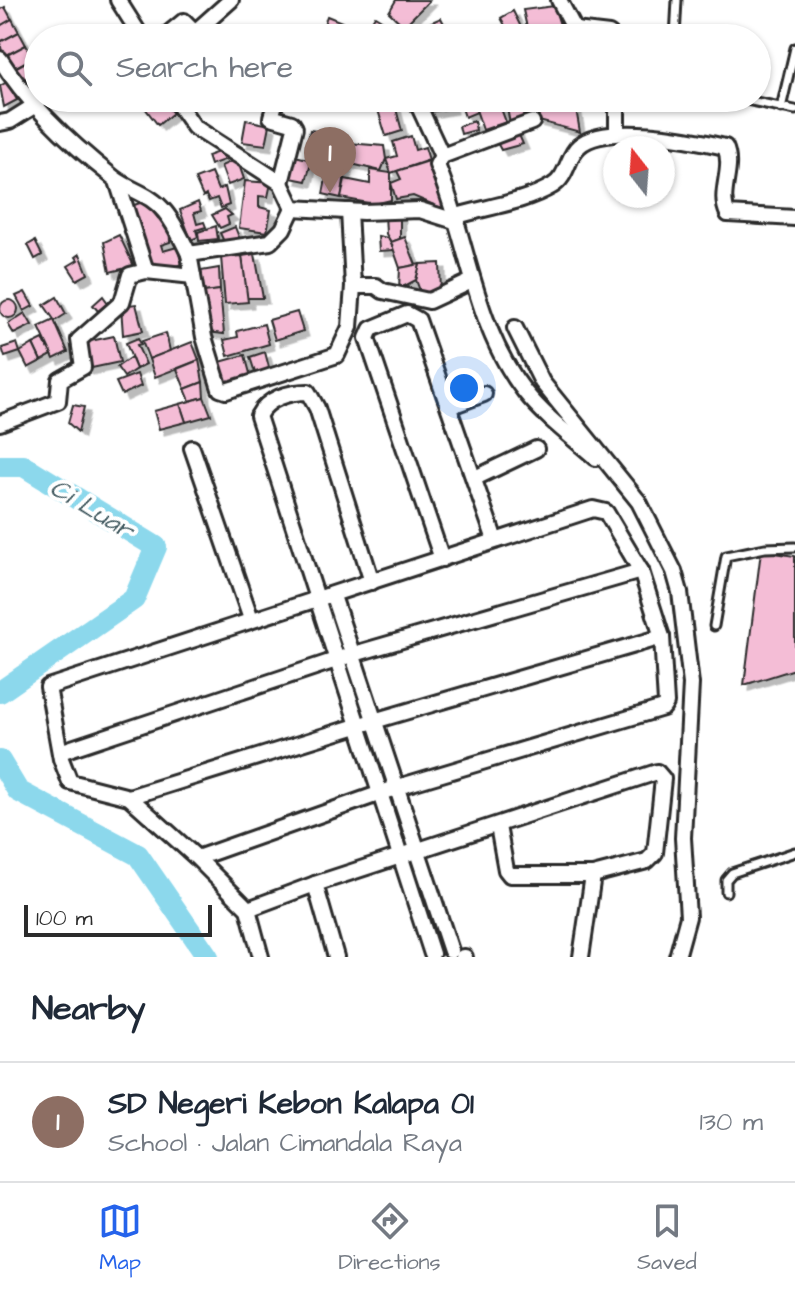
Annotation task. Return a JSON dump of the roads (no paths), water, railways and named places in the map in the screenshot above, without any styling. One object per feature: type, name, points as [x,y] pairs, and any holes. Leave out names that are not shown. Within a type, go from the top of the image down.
[{"type":"street","points":[[118,0],[133,24]]},
{"type":"street","points":[[204,24],[231,0]]},
{"type":"street","points":[[559,0],[572,24]]},
{"type":"street","points":[[0,59],[24,88]]},
{"type":"street","points":[[0,123],[24,112]]},
{"type":"street","points":[[44,112],[63,134],[117,181],[148,196],[166,212],[189,254],[204,337],[220,389],[226,391],[337,355],[350,327],[353,286],[349,211]]},
{"type":"street","points":[[184,112],[194,127],[281,183],[293,208]]},
{"type":"street","points":[[273,112],[271,117],[292,123],[295,128],[281,183]]},
{"type":"street","points":[[422,112],[442,156]]},
{"type":"street","points":[[617,112],[617,132]]},
{"type":"street","points":[[532,122],[442,156],[437,165],[457,219],[472,281],[492,331],[523,390],[555,423],[616,472]]},
{"type":"street","points":[[293,208],[420,210],[457,219],[554,186],[569,168],[577,148],[595,136],[617,132],[725,147],[730,158],[724,202],[728,214],[795,218]]},
{"type":"street","points":[[117,181],[146,271]]},
{"type":"street","points":[[189,254],[270,242],[283,229],[293,208]]},
{"type":"street","points":[[0,423],[58,401],[59,381],[83,367],[78,345],[82,335],[122,302],[130,275],[146,271],[193,276]]},
{"type":"street","points":[[353,286],[374,285],[386,292],[429,301],[472,281]]},
{"type":"street","points":[[442,559],[367,338],[371,329],[407,314],[416,316],[495,540]]},
{"type":"street","points":[[515,328],[542,382],[616,472],[651,522],[680,592],[691,684],[683,838],[688,917],[677,957]]},
{"type":"street","points":[[333,596],[398,787],[409,853],[430,956],[461,955],[409,853],[382,793],[258,416],[260,410],[283,394],[308,392],[317,408],[372,582]]},
{"type":"street","points":[[449,407],[484,394]]},
{"type":"street","points":[[192,448],[251,619]]},
{"type":"street","points":[[475,478],[536,449]]},
{"type":"street","points":[[197,858],[398,787],[660,709],[666,703],[662,637],[641,571],[606,512],[600,508],[495,540],[333,596],[251,619],[50,685],[47,691],[67,778],[73,785],[129,797],[375,720],[662,637]]},
{"type":"street","points":[[60,752],[354,654],[641,571]]},
{"type":"street","points":[[248,909],[315,884],[498,826],[646,772],[660,774],[655,853],[647,861],[593,875],[510,875],[506,870],[498,826]]},
{"type":"street","points":[[129,797],[248,909],[261,957]]},
{"type":"street","points":[[581,957],[593,875]]},
{"type":"street","points":[[315,884],[336,957]]},
{"type":"lane","points":[[676,24],[677,0]]},
{"type":"lane","points":[[781,108],[791,82],[795,48]]},
{"type":"lane","points":[[771,106],[795,110]]},
{"type":"lane","points":[[714,626],[726,555],[765,548],[795,547]]},
{"type":"lane","points":[[726,892],[726,880],[732,873],[795,852]]},
{"type":"waterway","name":"Ci Luar","points":[[0,466],[24,466],[156,547],[134,599],[0,692]]},
{"type":"waterway","name":"Ci Luar","points":[[0,761],[18,791],[138,855],[208,957]]},
{"type":"place","name":"SD Negeri Kebon Kalapa 01","points":[[330,193]]}]
